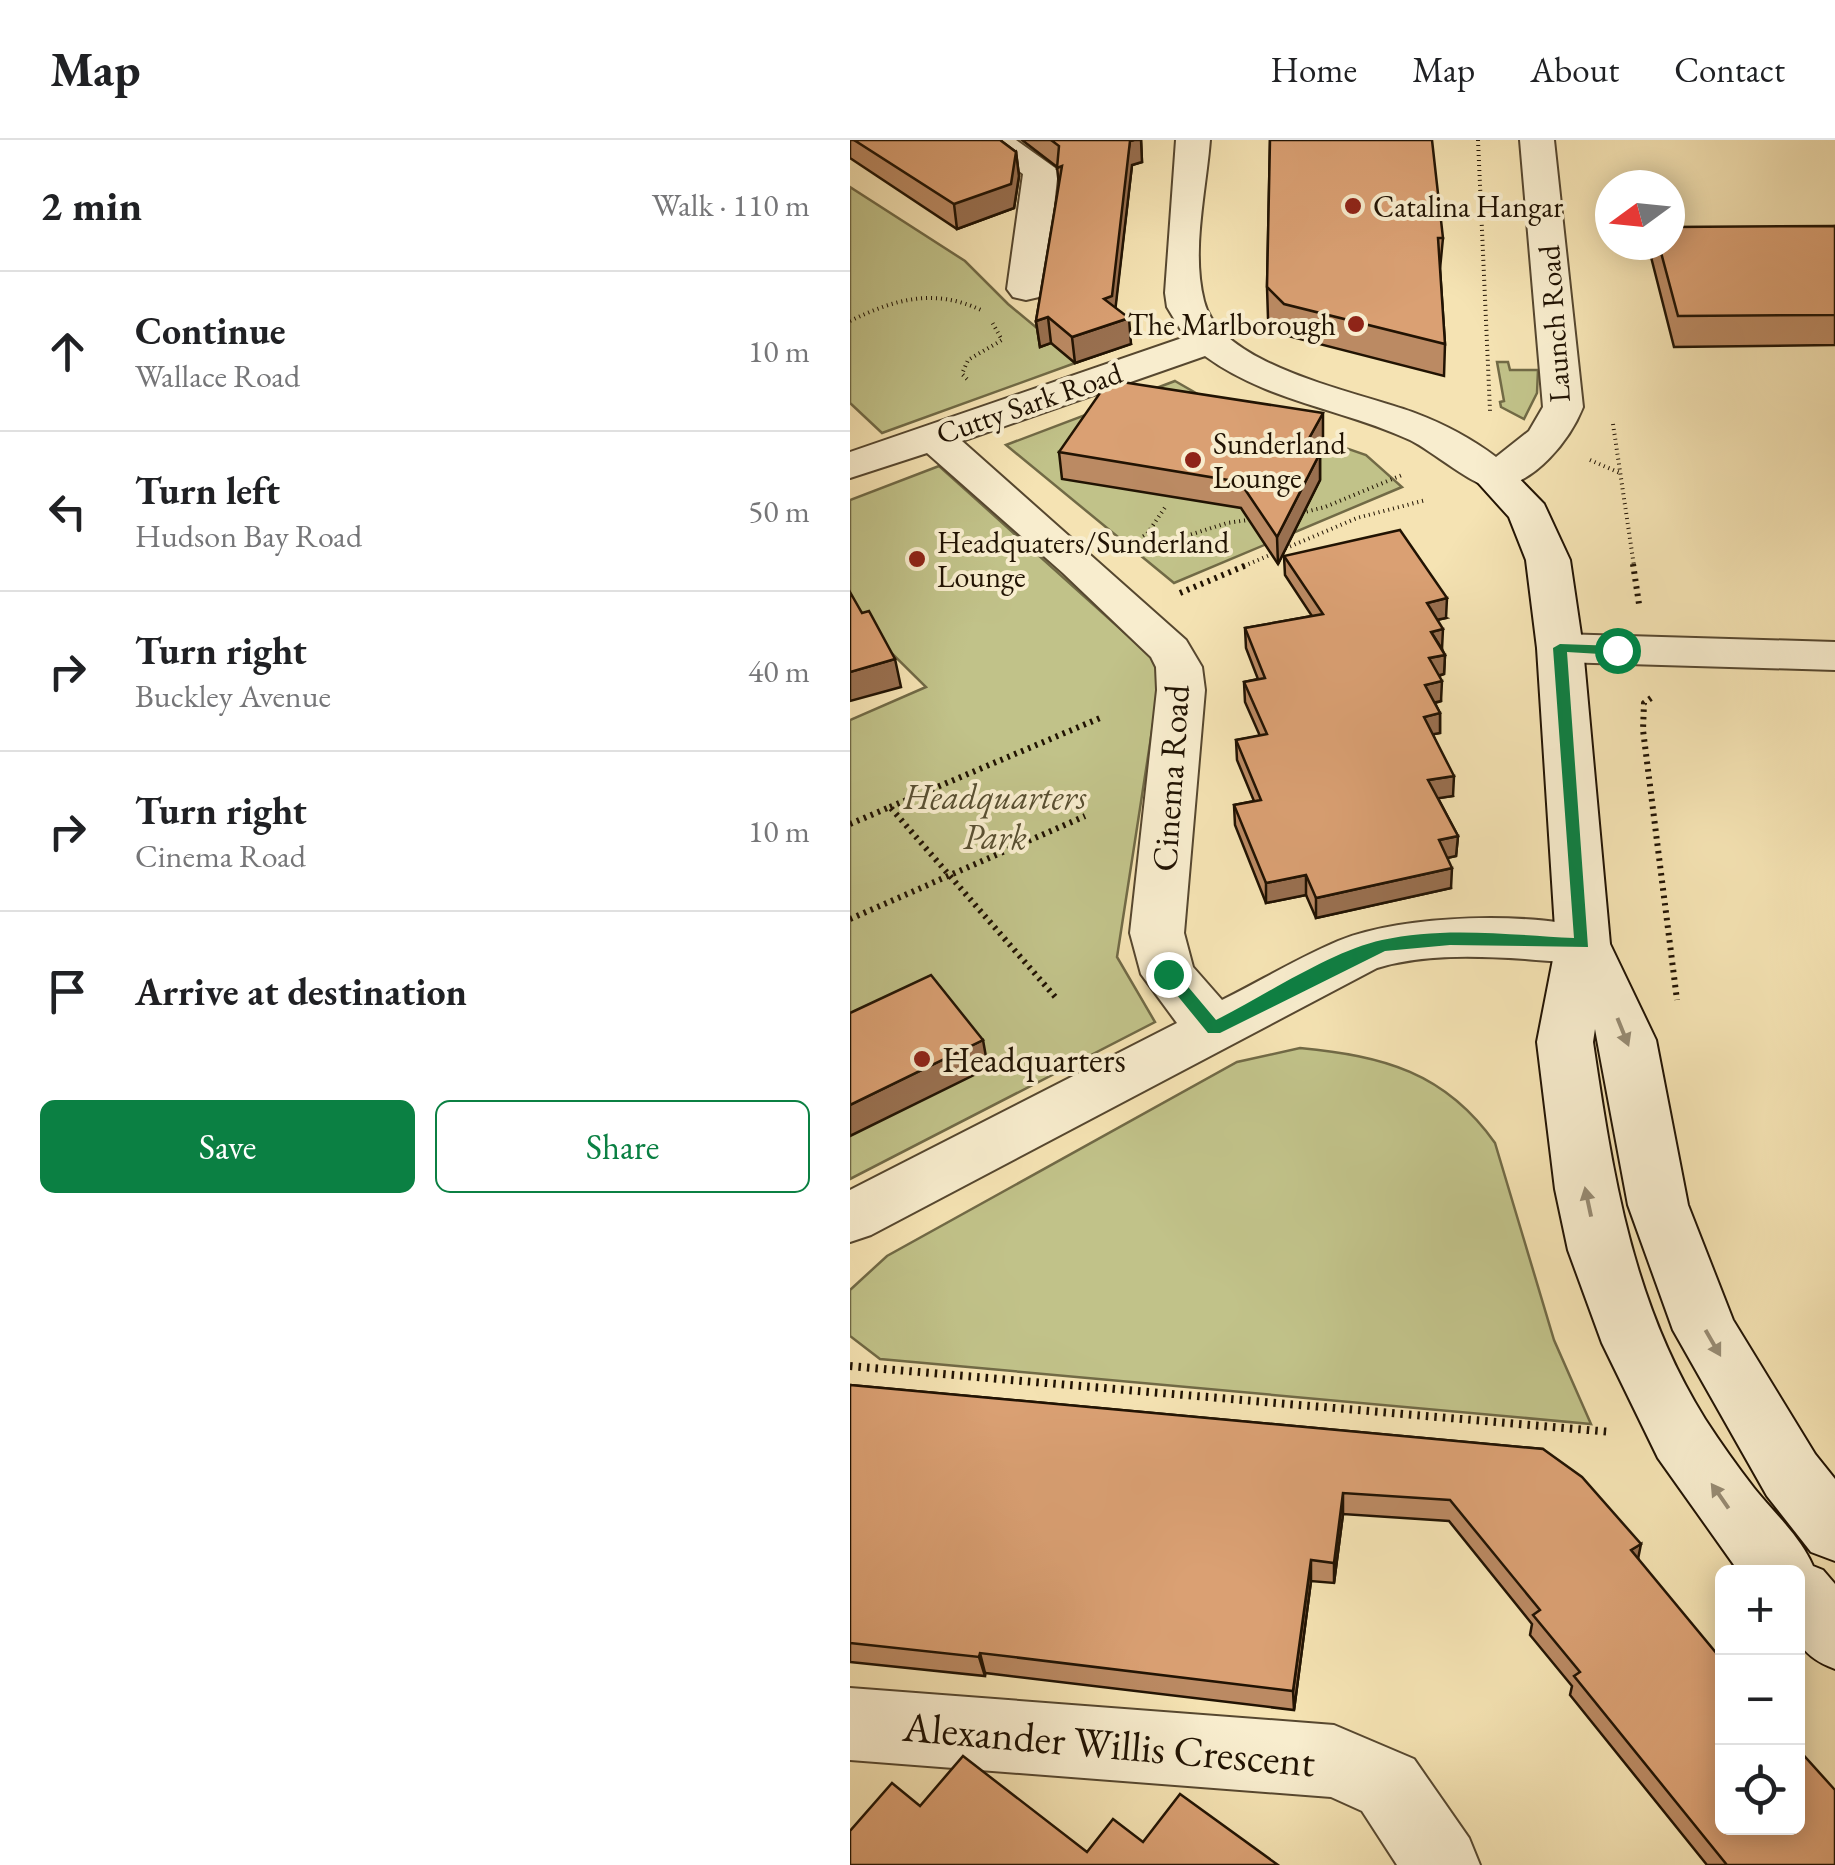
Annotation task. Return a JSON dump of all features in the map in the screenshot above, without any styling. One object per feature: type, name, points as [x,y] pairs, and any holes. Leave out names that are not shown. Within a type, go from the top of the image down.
[{"type":"street","points":[[993,140],[1041,170],[1026,289]]},
{"type":"street","points":[[1193,140],[1185,305],[1208,342],[1254,369],[1440,439],[1477,461],[1528,513],[1544,544],[1560,648],[1582,944],[1565,1042],[1585,1188],[1599,1250],[1634,1343],[1681,1438],[1728,1508],[1775,1565]]},
{"type":"street","name":"Launch Road","points":[[1493,476],[1545,441],[1564,408],[1537,140]]},
{"type":"street","name":"Cutty Sark Road","points":[[850,466],[1208,342]]},
{"type":"street","name":"Cinema Road","points":[[932,436],[1170,650],[1178,667],[1181,690],[1157,932],[1168,974],[1214,1029]]},
{"type":"street","points":[[1560,648],[1835,656]]},
{"type":"street","points":[[850,1218],[1358,954],[1384,945],[1450,939],[1582,944]]},
{"type":"street","points":[[1582,944],[1628,1040],[1658,1205],[1705,1330],[1791,1475],[1835,1530]]},
{"type":"street","points":[[1805,1602],[1835,1636]]},
{"type":"street","name":"Alexander Willis Crescent","points":[[850,1724],[1334,1761],[1388,1786],[1442,1865]]},
{"type":"path","points":[[1478,140],[1489,408],[1498,420]]},
{"type":"path","points":[[850,321],[886,303],[916,296],[948,296],[970,304],[986,313],[1002,340],[968,360],[962,374],[975,386]]},
{"type":"path","points":[[1588,459],[1621,474],[1640,606]]},
{"type":"path","points":[[1289,516],[1325,507],[1402,475]]},
{"type":"path","points":[[1172,596],[1356,518],[1426,500]]},
{"type":"path","points":[[1117,548],[1148,534],[1166,506]]},
{"type":"path","points":[[1139,539],[1164,541],[1185,537],[1211,524],[1263,519]]},
{"type":"path","points":[[1652,697],[1644,703],[1643,730],[1677,1002]]},
{"type":"path","points":[[850,824],[1100,718]]},
{"type":"path","points":[[890,807],[1057,1000]]},
{"type":"path","points":[[850,919],[1085,816]]},
{"type":"path","points":[[850,1366],[1681,1438]]},
{"type":"green space","points":[[850,187],[965,261],[1008,304],[1078,362],[882,433],[850,403]]},
{"type":"green space","points":[[1497,362],[1508,362],[1510,370],[1538,370],[1537,393],[1524,419],[1501,407],[1500,402],[1504,401]]},
{"type":"green space","points":[[1175,381],[1210,401],[1366,455],[1402,487],[1174,583],[1006,445]]},
{"type":"green space","name":"Headquarters Park","points":[[939,466],[1155,660],[1160,679],[1117,957],[1155,1022],[850,1179],[850,720],[926,687],[850,612],[850,500]]},
{"type":"green space","points":[[1300,1048],[1358,1056],[1410,1072],[1455,1099],[1495,1143],[1554,1340],[1591,1424],[880,1359],[850,1336],[850,1290],[887,1256],[1237,1062]]},
{"type":"building","points":[[854,140],[1000,140],[1016,152],[1011,184],[954,204]]},
{"type":"building","points":[[1051,140],[1134,140],[1130,141],[1112,296],[1104,299],[1129,318],[1072,337],[1048,317],[1036,321],[1062,166],[1057,168],[1059,146]]},
{"type":"building","name":"Catalina Hangar","points":[[1270,140],[1432,140],[1443,238],[1438,238],[1445,344],[1284,304],[1267,287]]},
{"type":"building","points":[[1835,226],[1835,315],[1678,316],[1663,260],[1685,260],[1685,227]]},
{"type":"building","points":[[1109,380],[1323,413],[1302,451],[1320,453],[1277,537],[1240,482],[1059,452]]},
{"type":"building","points":[[1400,530],[1447,598],[1427,603],[1443,629],[1431,632],[1445,655],[1429,658],[1442,681],[1425,685],[1440,713],[1424,717],[1454,776],[1428,780],[1458,836],[1439,840],[1452,868],[1316,898],[1306,875],[1266,883],[1234,805],[1261,800],[1236,740],[1267,734],[1244,682],[1265,678],[1245,628],[1323,614],[1284,556]]},
{"type":"building","points":[[850,592],[862,613],[869,611],[895,659],[850,672]]},
{"type":"building","points":[[931,975],[983,1040],[850,1105],[850,1013]]},
{"type":"building","points":[[850,1385],[1543,1449],[1582,1477],[1641,1544],[1631,1550],[1715,1652],[1715,1835],[1805,1835],[1805,1757],[1835,1790],[1835,1865],[1727,1865],[1574,1676],[1580,1672],[1533,1615],[1540,1610],[1450,1500],[1343,1493],[1334,1563],[1311,1560],[1293,1691],[980,1653],[979,1657],[850,1643]]},
{"type":"building","points":[[963,1756],[1087,1852],[1113,1819],[1143,1842],[1180,1794],[1278,1865],[850,1865],[850,1831],[892,1783],[920,1806]]},
{"type":"place","name":"Catalina Hangar","points":[[1353,206]]},
{"type":"place","name":"The Marlborough","points":[[1356,324]]},
{"type":"place","name":"Sunderland Lounge","points":[[1193,460]]},
{"type":"place","name":"Headquaters/Sunderland Lounge","points":[[917,559]]},
{"type":"place","name":"Headquarters","points":[[922,1059]]},
{"type":"route","points":[[1168,974],[1214,1029],[1358,954],[1384,945],[1450,939],[1582,944],[1560,648],[1617,650]]}]
